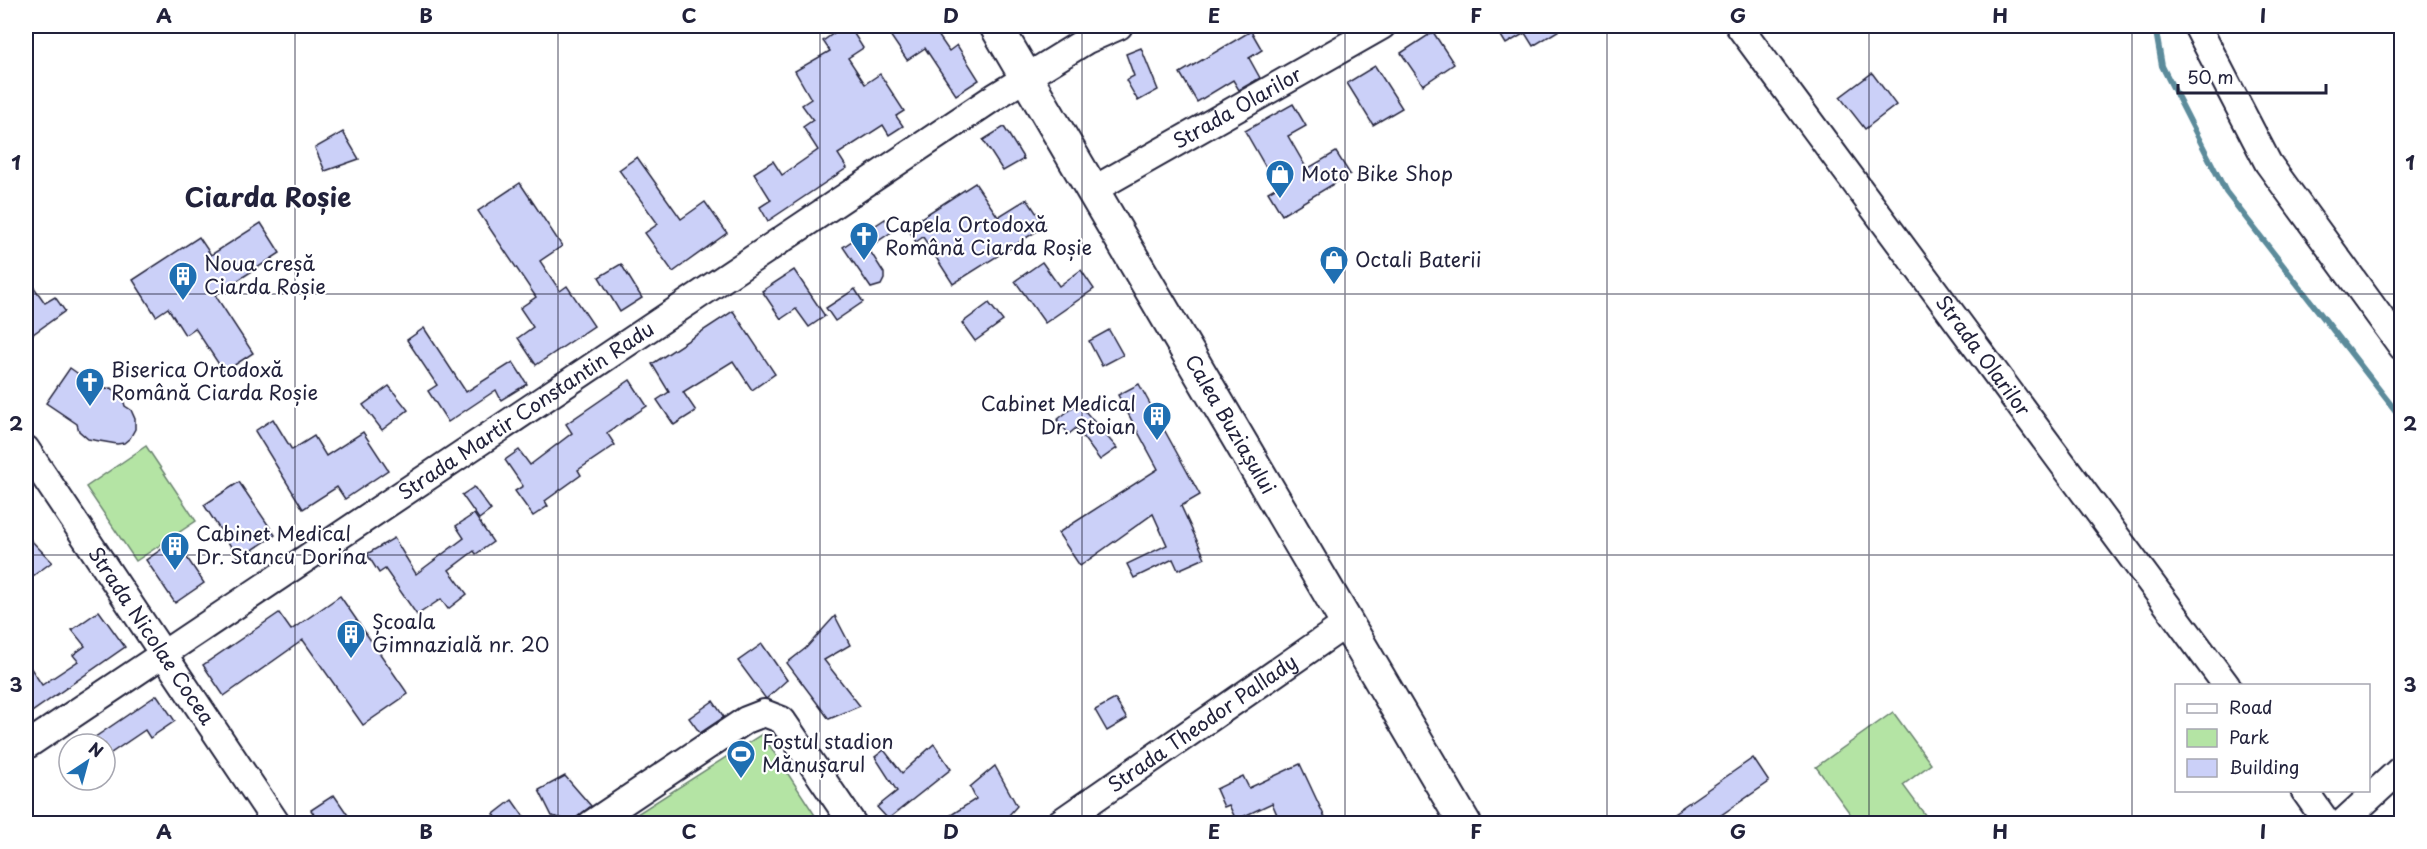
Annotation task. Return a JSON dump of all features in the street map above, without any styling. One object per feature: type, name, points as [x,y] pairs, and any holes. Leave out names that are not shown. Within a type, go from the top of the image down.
[{"type":"main road","name":"Calea Buziașului","points":[[996,26],[1465,824]]},
{"type":"street","name":"Strada Martir Constantin Radu","points":[[26,746],[1026,76],[1087,40],[1119,26]]},
{"type":"street","name":"Strada Olarilor","points":[[1094,190],[1382,26]]},
{"type":"street","name":"Strada Olarilor","points":[[1739,26],[2226,684]]},
{"type":"street","points":[[2196,26],[2268,163],[2402,347]]},
{"type":"street","name":"Strada Nicolae Cocea","points":[[26,449],[277,824]]},
{"type":"street","name":"Strada Theodor Pallady","points":[[1058,824],[1346,624]]},
{"type":"street","points":[[591,824],[746,720],[764,712],[782,720],[854,824]]},
{"type":"street","points":[[2341,824],[2402,768]]},
{"type":"street","points":[[2305,792],[2328,824]]},
{"type":"green space","points":[[146,446],[196,521],[136,561],[86,487]]},
{"type":"green space","points":[[1893,712],[1931,764],[1903,785],[1931,823],[1857,823],[1816,767]]},
{"type":"green space","name":"Fostul stadion Mănușarul","points":[[762,734],[820,823],[623,823]]},
{"type":"building","points":[[844,26],[849,26],[863,48],[848,58],[865,84],[880,74],[904,111],[896,116],[903,126],[889,135],[883,125],[838,154],[847,168],[768,221],[760,207],[771,200],[754,173],[773,161],[782,175],[818,150],[803,127],[813,120],[802,105],[811,99],[795,71],[830,51],[823,41]]},
{"type":"building","points":[[884,26],[932,26],[949,51],[957,45],[979,80],[956,95],[925,48],[907,60]]},
{"type":"building","points":[[1495,26],[1566,26],[1533,46],[1525,33],[1506,44]]},
{"type":"building","points":[[1251,31],[1262,50],[1249,58],[1260,78],[1239,90],[1233,80],[1197,102],[1180,73]]},
{"type":"building","points":[[1433,32],[1454,64],[1423,85],[1401,53]]},
{"type":"building","points":[[1141,48],[1158,90],[1138,101],[1126,80],[1134,76],[1126,54]]},
{"type":"building","points":[[1375,66],[1402,108],[1373,125],[1347,83]]},
{"type":"building","points":[[1872,73],[1896,105],[1865,129],[1840,97]]},
{"type":"building","points":[[1293,104],[1306,126],[1288,136],[1307,169],[1336,152],[1350,174],[1282,215],[1268,192],[1277,187],[1245,131]]},
{"type":"building","points":[[1004,127],[1024,159],[1003,171],[983,140]]},
{"type":"building","points":[[343,132],[359,159],[325,171],[315,148]]},
{"type":"building","points":[[637,157],[681,219],[705,202],[727,233],[673,272],[645,233],[658,224],[619,170]]},
{"type":"building","points":[[520,183],[562,246],[540,261],[560,291],[567,286],[594,326],[536,365],[518,338],[533,327],[520,308],[536,297],[478,211]]},
{"type":"building","points":[[975,183],[998,217],[1027,199],[1045,226],[953,284],[923,237],[916,242],[907,227]]},
{"type":"building","name":"Capela Ortodoxă Română Ciarda Roșie","points":[[885,219],[893,231],[868,248],[884,273],[884,279],[881,285],[871,288],[843,247]]},
{"type":"building","name":"Noua creșă Ciarda Roșie","points":[[261,223],[280,253],[215,295],[253,353],[224,372],[195,328],[185,335],[168,308],[156,316],[133,280],[199,237],[211,255]]},
{"type":"building","points":[[1042,262],[1059,286],[1081,270],[1094,289],[1045,323],[1015,281]]},
{"type":"building","points":[[621,264],[642,298],[620,312],[599,277]]},
{"type":"building","points":[[794,270],[825,316],[809,327],[796,309],[781,319],[762,291]]},
{"type":"building","points":[[26,276],[45,303],[55,297],[65,311],[26,339]]},
{"type":"building","points":[[855,289],[863,302],[835,321],[826,308]]},
{"type":"building","points":[[989,303],[1003,321],[975,341],[962,323]]},
{"type":"building","points":[[733,311],[775,374],[752,390],[733,361],[683,392],[696,411],[674,425],[657,400],[669,392],[652,364]]},
{"type":"building","points":[[424,328],[466,392],[513,362],[527,384],[501,400],[496,390],[448,422],[428,391],[437,385],[407,340]]},
{"type":"building","points":[[1109,330],[1123,355],[1102,366],[1089,341]]},
{"type":"building","name":"Biserica Ortodoxă Română Ciarda Roșie","points":[[70,368],[100,389],[111,388],[122,395],[125,406],[131,410],[135,419],[135,429],[124,443],[88,439],[79,431],[77,424],[46,403]]},
{"type":"building","points":[[630,380],[647,406],[607,433],[615,445],[578,470],[581,475],[545,501],[548,506],[533,516],[515,491],[523,486],[505,460],[519,450],[530,465],[572,433],[566,424]]},
{"type":"building","points":[[1139,384],[1200,495],[1181,506],[1205,558],[1178,570],[1173,559],[1134,578],[1127,564],[1167,545],[1153,514],[1080,566],[1058,533],[1158,469],[1118,395]]},
{"type":"building","points":[[389,386],[408,410],[382,430],[363,405]]},
{"type":"building","points":[[1078,403],[1117,448],[1100,460],[1076,428],[1069,434],[1057,420]]},
{"type":"building","points":[[273,419],[292,450],[314,436],[326,456],[363,432],[388,470],[345,499],[337,487],[303,509],[255,431]]},
{"type":"building","points":[[239,482],[275,535],[239,559],[204,505]]},
{"type":"building","points":[[474,487],[491,510],[479,519],[462,495]]},
{"type":"building","points":[[474,514],[493,542],[476,554],[474,551],[449,570],[467,594],[448,609],[441,599],[417,615],[385,569],[379,573],[367,554],[394,538],[416,574],[464,538],[456,526]]},
{"type":"building","points":[[26,535],[52,562],[26,581]]},
{"type":"building","name":"Cabinet Medical Dr. Stancu Dorina","points":[[175,540],[204,583],[175,603],[146,560]]},
{"type":"building","name":"Școala Gimnazială nr. 20","points":[[340,596],[408,694],[363,725],[303,640],[224,696],[203,665],[279,613],[291,630]]},
{"type":"building","points":[[99,611],[125,647],[26,716],[26,661],[42,685],[78,661],[73,655],[85,646],[72,630]]},
{"type":"building","points":[[835,616],[850,645],[824,660],[860,706],[829,719],[787,663],[806,648]]},
{"type":"building","points":[[762,644],[787,680],[766,699],[738,661]]},
{"type":"building","points":[[157,695],[175,721],[150,738],[145,730],[117,749],[117,732],[103,732]]},
{"type":"building","points":[[1115,699],[1127,719],[1107,731],[1095,710]]},
{"type":"building","points":[[713,701],[724,717],[700,733],[689,718]]},
{"type":"building","points":[[934,744],[951,769],[888,819],[877,807],[897,791],[875,757],[884,750],[902,773]]},
{"type":"building","points":[[1753,758],[1769,782],[1708,824],[1658,824]]},
{"type":"building","points":[[1300,764],[1328,824],[1281,824],[1272,803],[1236,820],[1229,805],[1224,807],[1216,789],[1243,776],[1249,788]]},
{"type":"building","points":[[995,766],[1017,806],[1001,824],[937,824],[976,799],[970,787]]},
{"type":"building","points":[[565,776],[591,806],[572,821],[552,816],[539,790]]},
{"type":"building","points":[[334,795],[354,824],[320,824],[311,810]]},
{"type":"building","points":[[512,800],[529,824],[501,824],[494,814]]},
{"type":"waterway","points":[[2155,26],[2162,66],[2226,192],[2402,419]]},
{"type":"place","name":"Moto Bike Shop","points":[[1280,200]]},
{"type":"place","name":"Capela Ortodoxă Română Ciarda Roșie","points":[[864,262]]},
{"type":"place","name":"Octali Baterii","points":[[1334,286]]},
{"type":"place","name":"Noua creșă Ciarda Roșie","points":[[183,302]]},
{"type":"place","name":"Biserica Ortodoxă Română Ciarda Roșie","points":[[90,408]]},
{"type":"place","name":"Cabinet Medical Dr. Stoian","points":[[1157,442]]},
{"type":"place","name":"Cabinet Medical Dr. Stancu Dorina","points":[[175,572]]},
{"type":"place","name":"Școala Gimnazială nr. 20","points":[[351,660]]},
{"type":"place","name":"Fostul stadion Mănușarul","points":[[741,780]]},
{"type":"district","name":"Ciarda Roșie","points":[[268,198]]}]
